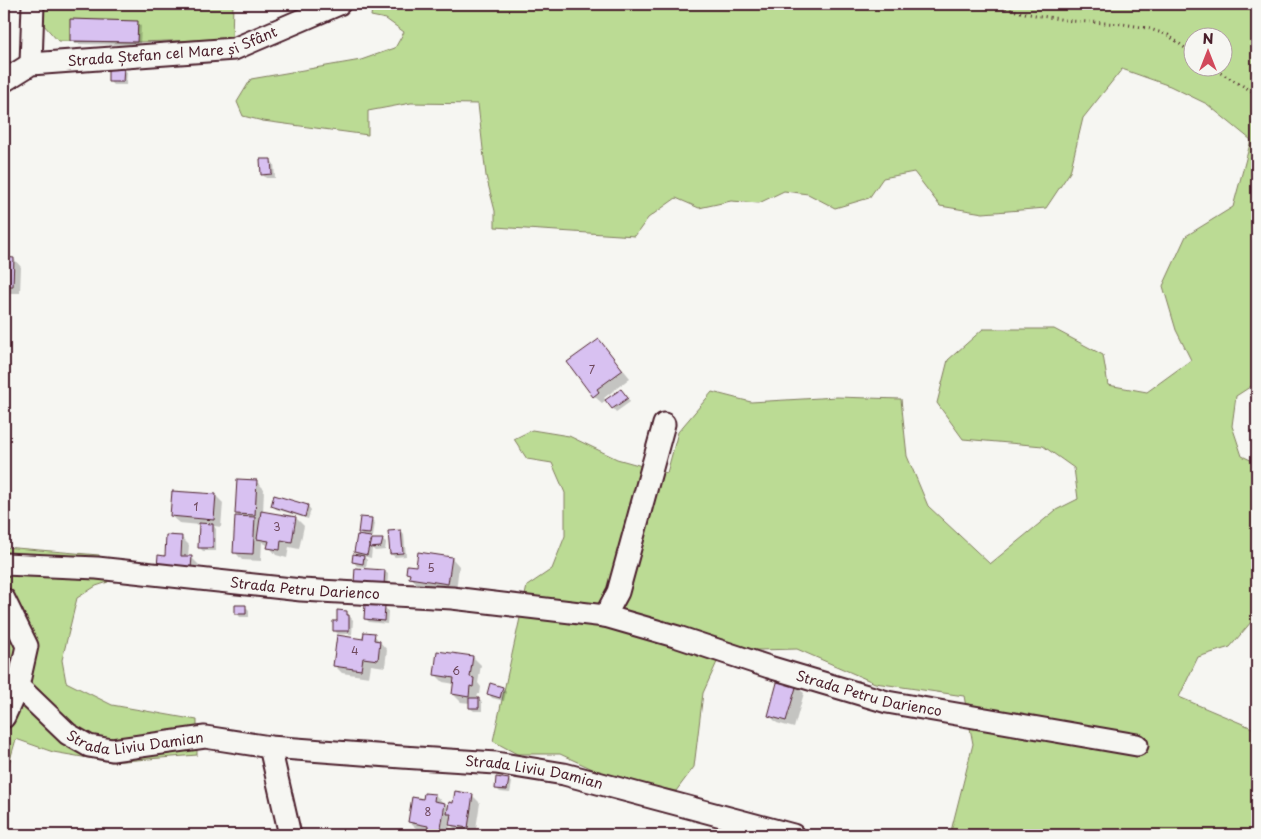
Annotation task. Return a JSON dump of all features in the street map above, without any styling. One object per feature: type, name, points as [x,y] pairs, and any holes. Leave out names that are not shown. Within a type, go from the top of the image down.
[{"type":"street","points":[[31,64],[33,4]]},
{"type":"street","name":"Strada Ștefan cel Mare și Sfânt","points":[[4,81],[31,64],[234,49],[339,4]]},
{"type":"street","points":[[606,616],[618,592],[664,424]]},
{"type":"street","name":"Strada Petru Darienco","points":[[4,564],[97,568],[301,590],[452,598],[606,616],[887,702],[1138,746]]},
{"type":"street","points":[[4,598],[27,646],[18,686],[4,717]]},
{"type":"street","name":"Strada Liviu Damian","points":[[18,686],[68,734],[89,746],[112,750],[205,737],[270,747],[402,758],[496,763],[564,774],[793,835]]},
{"type":"street","points":[[270,747],[290,835]]},
{"type":"path","points":[[986,4],[1072,21],[1123,24],[1147,28],[1168,35],[1184,47]]},
{"type":"path","points":[[1229,78],[1257,94]]},
{"type":"green space","points":[[43,4],[233,4],[232,39],[137,42],[58,41],[43,24]]},
{"type":"green space","points":[[374,4],[1257,4],[1257,387],[1253,385],[1236,396],[1232,426],[1242,456],[1257,463],[1257,615],[1230,647],[1198,657],[1179,697],[1257,730],[1257,835],[950,835],[973,744],[964,696],[875,683],[797,649],[722,651],[703,693],[694,767],[676,791],[610,777],[560,754],[517,754],[493,741],[527,586],[552,569],[565,536],[565,493],[552,463],[527,459],[514,439],[532,430],[569,436],[617,459],[667,473],[678,432],[712,392],[751,402],[837,397],[901,399],[907,456],[928,506],[990,564],[1056,510],[1078,499],[1074,468],[1043,446],[963,439],[937,403],[948,360],[983,329],[1054,329],[1103,355],[1108,385],[1147,392],[1191,360],[1176,330],[1163,286],[1186,236],[1233,207],[1251,140],[1207,104],[1170,86],[1122,69],[1083,118],[1070,172],[1046,208],[983,213],[940,206],[914,172],[883,178],[869,198],[835,208],[808,194],[784,191],[759,203],[731,201],[699,208],[676,198],[648,218],[635,236],[495,227],[495,211],[486,176],[478,104],[411,103],[368,111],[368,135],[263,121],[243,116],[237,102],[251,79],[361,60],[395,48],[404,32],[386,19],[371,16]]},
{"type":"green space","points":[[4,547],[99,555],[108,582],[96,586],[77,598],[62,660],[66,682],[112,705],[197,720],[197,755],[112,762],[53,752],[16,739],[4,781]]},
{"type":"building","points":[[70,19],[138,21],[137,42],[70,41]]},
{"type":"building","points":[[108,66],[124,67],[123,82],[108,82]]},
{"type":"building","points":[[260,159],[271,159],[272,174],[261,175]]},
{"type":"building","points":[[4,257],[14,258],[13,286],[4,286]]},
{"type":"building","points":[[599,339],[623,370],[597,389],[599,392],[593,397],[567,362]]},
{"type":"building","points":[[621,389],[628,398],[612,409],[605,400]]},
{"type":"building","points":[[237,479],[257,480],[255,515],[235,514]]},
{"type":"building","points":[[172,491],[216,494],[214,520],[170,516]]},
{"type":"building","points":[[274,495],[308,505],[305,517],[271,506]]},
{"type":"building","points":[[261,511],[296,517],[292,542],[281,540],[280,550],[267,548],[269,541],[257,539]]},
{"type":"building","points":[[235,516],[255,517],[253,554],[233,553]]},
{"type":"building","points":[[360,517],[372,518],[370,534],[358,533]]},
{"type":"building","points":[[199,523],[213,524],[213,548],[198,548]]},
{"type":"building","points":[[401,530],[403,553],[390,554],[388,531]]},
{"type":"building","points":[[166,535],[182,536],[181,556],[192,556],[191,569],[157,567],[158,555],[165,556]]},
{"type":"building","points":[[357,535],[371,537],[367,555],[354,552]]},
{"type":"building","points":[[372,539],[383,539],[381,547],[370,548]]},
{"type":"building","points":[[418,552],[452,557],[448,584],[409,578],[410,574],[406,573],[407,565],[416,566]]},
{"type":"building","points":[[353,554],[364,556],[363,564],[352,562]]},
{"type":"building","points":[[355,568],[385,570],[384,585],[354,583]]},
{"type":"building","points":[[365,604],[385,606],[384,621],[364,619]]},
{"type":"building","points":[[235,605],[246,605],[246,614],[235,614]]},
{"type":"building","points":[[337,610],[347,611],[347,615],[349,615],[349,631],[333,631],[333,621],[337,621]]},
{"type":"building","points":[[364,632],[375,633],[374,640],[380,641],[378,660],[363,658],[361,670],[333,666],[337,635],[363,639]]},
{"type":"building","points":[[437,651],[473,656],[470,677],[474,678],[473,687],[470,686],[469,697],[452,694],[454,678],[434,675]]},
{"type":"building","points":[[778,679],[797,684],[786,721],[768,716]]},
{"type":"building","points":[[490,683],[503,687],[500,698],[487,694]]},
{"type":"building","points":[[469,698],[479,698],[479,708],[469,708]]},
{"type":"building","points":[[496,777],[509,779],[507,790],[495,789]]},
{"type":"building","points":[[455,791],[473,794],[468,828],[449,825],[451,814],[447,814],[449,802],[453,803]]},
{"type":"building","points":[[424,793],[435,794],[434,801],[445,803],[440,835],[427,835],[428,826],[408,822],[412,797],[423,799]]}]
